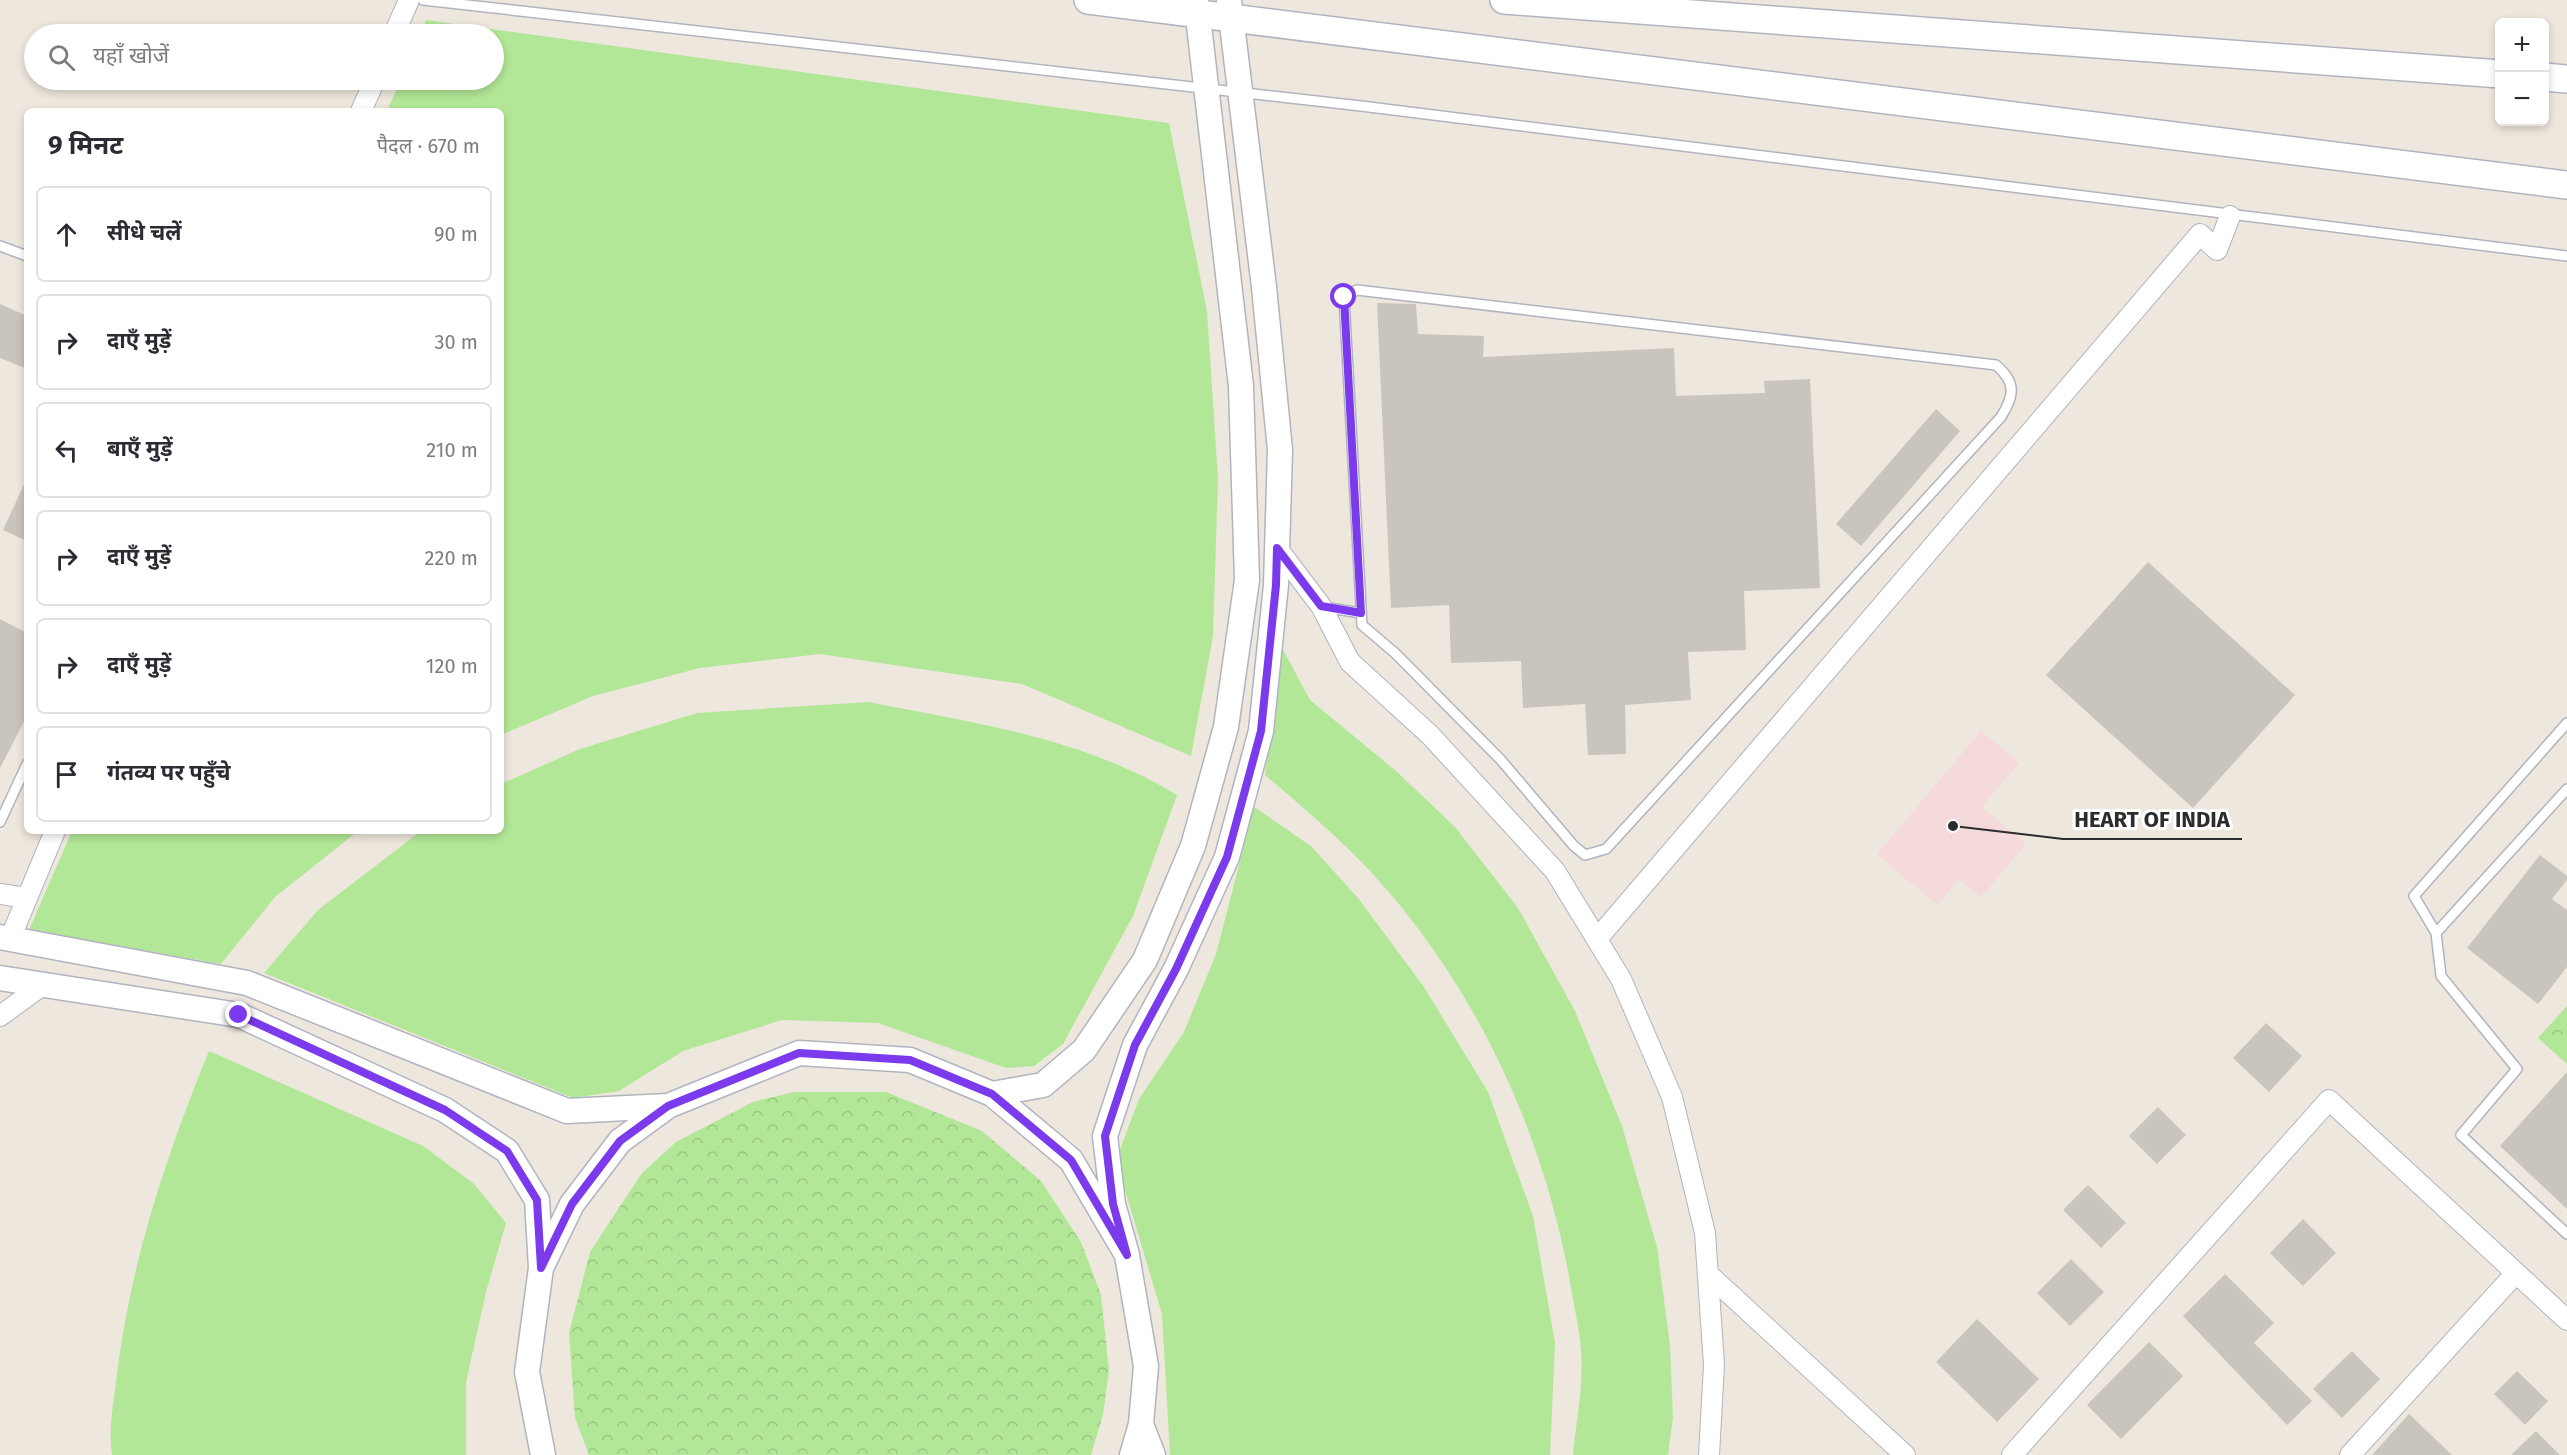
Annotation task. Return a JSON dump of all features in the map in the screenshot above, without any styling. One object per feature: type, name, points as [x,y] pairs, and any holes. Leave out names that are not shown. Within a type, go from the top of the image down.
[{"type":"main road","points":[[1088,0],[1230,9],[2567,185]]},
{"type":"main road","points":[[1504,0],[2495,74]]},
{"type":"main road","points":[[2549,77],[2567,79]]},
{"type":"street","points":[[398,24],[409,0]]},
{"type":"street","points":[[992,1094],[1043,1085],[1084,1050],[1145,960],[1193,846],[1226,727],[1247,580],[1240,386],[1197,7]]},
{"type":"street","points":[[1132,1455],[1140,1424],[1146,1366],[1127,1255],[1113,1204],[1105,1136],[1135,1045],[1176,969],[1227,857],[1261,731],[1276,585],[1280,450],[1264,287],[1230,9]]},
{"type":"street","points":[[363,108],[371,90]]},
{"type":"street","points":[[1597,939],[2200,234],[2217,249],[2230,216]]},
{"type":"street","points":[[1277,548],[1321,606],[1350,662],[1430,735],[1555,871],[1621,979],[1672,1097],[1705,1233],[1714,1365],[1709,1455]]},
{"type":"street","points":[[54,834],[27,898],[5,938],[248,983],[567,1111],[668,1106]]},
{"type":"street","points":[[0,894],[27,898]]},
{"type":"street","points":[[0,978],[239,1015],[445,1110],[507,1151],[537,1200],[541,1268],[527,1372],[543,1455]]},
{"type":"street","points":[[0,1016],[44,984]]},
{"type":"street","points":[[541,1268],[572,1204],[620,1141],[668,1106],[799,1053],[910,1060],[992,1094],[1071,1160],[1127,1255]]},
{"type":"street","points":[[2012,1455],[2329,1100],[2567,1320]]},
{"type":"street","points":[[2350,1455],[2516,1273]]},
{"type":"street","points":[[1708,1274],[1905,1455]]},
{"type":"street","points":[[1140,1424],[1153,1455]]},
{"type":"lane","points":[[423,0],[1240,93],[2567,256]]},
{"type":"lane","points":[[0,246],[24,255]]},
{"type":"lane","points":[[1357,290],[1996,365],[2006,373],[2011,386],[2011,400],[2001,417],[1606,849],[1598,853],[1585,855],[1574,846],[1500,759],[1395,653],[1369,633],[1362,625],[1361,613],[1344,297],[1357,290]]},
{"type":"lane","points":[[1321,606],[1361,613]]},
{"type":"lane","points":[[2567,723],[2414,896],[2436,933],[2441,976],[2517,1069],[2461,1135],[2567,1234]]},
{"type":"lane","points":[[0,822],[24,770]]},
{"type":"lane","points":[[2436,933],[2567,789]]},
{"type":"shaded area","points":[[1981,731],[2019,763],[1982,807],[2026,844],[1981,897],[1959,879],[1937,905],[1877,854]]},
{"type":"green space","points":[[426,20],[455,24],[424,24]]},
{"type":"green space","points":[[504,31],[1169,123],[1207,311],[1218,479],[1213,636],[1191,756],[1022,684],[820,654],[700,668],[593,696],[504,734],[504,108],[388,108],[396,90],[504,90]]},
{"type":"green space","points":[[1280,644],[1310,700],[1396,771],[1455,827],[1518,908],[1575,1011],[1622,1126],[1657,1247],[1670,1345],[1673,1417],[1668,1455],[1573,1455],[1582,1364],[1580,1337],[1560,1235],[1545,1178],[1526,1123],[1475,1016],[1445,966],[1410,918],[1347,847],[1265,775]]},
{"type":"green space","points":[[869,702],[988,726],[1066,746],[1104,759],[1177,795],[1133,916],[1063,1044],[1034,1066],[1006,1068],[878,1023],[782,1020],[683,1051],[619,1091],[573,1098],[264,973],[318,910],[417,834],[504,834],[504,783],[580,749],[697,713]]},
{"type":"green space","points":[[1254,807],[1311,846],[1358,898],[1424,987],[1488,1092],[1533,1216],[1555,1343],[1550,1455],[1170,1455],[1162,1314],[1116,1160],[1139,1099],[1184,1032],[1216,954]]},
{"type":"green space","points":[[71,834],[354,834],[275,897],[221,964],[29,930]]},
{"type":"green space","points":[[2567,1006],[2567,1064],[2538,1038]]},
{"type":"green space","points":[[209,1051],[423,1146],[473,1183],[506,1223],[486,1292],[466,1382],[466,1455],[112,1455],[111,1425],[123,1332],[131,1291],[152,1210],[178,1130]]},
{"type":"green space","points":[[794,1092],[886,1092],[982,1131],[1041,1181],[1081,1242],[1101,1295],[1109,1370],[1103,1415],[1091,1455],[589,1455],[575,1418],[569,1333],[590,1252],[642,1173],[676,1142],[753,1102]]},
{"type":"building","points":[[1377,303],[1416,304],[1418,334],[1484,336],[1483,357],[1674,348],[1676,396],[1765,393],[1764,381],[1810,379],[1820,588],[1744,591],[1746,650],[1688,652],[1691,700],[1625,705],[1626,754],[1588,755],[1585,704],[1523,708],[1521,661],[1451,663],[1449,605],[1391,608]]},
{"type":"building","points":[[0,304],[24,315],[24,368],[0,358]]},
{"type":"building","points":[[1936,409],[1960,431],[1861,546],[1836,524]]},
{"type":"building","points":[[24,484],[24,540],[3,530]]},
{"type":"building","points":[[2148,562],[2295,695],[2193,808],[2046,675]]},
{"type":"building","points":[[0,619],[24,631],[24,722],[0,768]]},
{"type":"building","points":[[2540,855],[2567,876],[2567,880],[2552,899],[2567,910],[2567,967],[2538,1004],[2467,948]]},
{"type":"building","points":[[2266,1023],[2302,1056],[2269,1092],[2233,1058]]},
{"type":"building","points":[[2567,1072],[2567,1209],[2500,1146]]},
{"type":"building","points":[[2158,1107],[2186,1135],[2157,1164],[2129,1136]]},
{"type":"building","points":[[2088,1185],[2126,1223],[2101,1248],[2063,1210]]},
{"type":"building","points":[[2303,1219],[2336,1253],[2303,1286],[2270,1253]]},
{"type":"building","points":[[2071,1259],[2104,1292],[2070,1326],[2037,1293]]},
{"type":"building","points":[[2225,1274],[2274,1323],[2254,1343],[2312,1401],[2287,1425],[2183,1316]]},
{"type":"building","points":[[1977,1319],[2039,1379],[1997,1422],[1936,1362]]},
{"type":"building","points":[[2149,1342],[2183,1376],[2121,1439],[2087,1405]]},
{"type":"building","points":[[2352,1351],[2380,1379],[2342,1418],[2313,1389]]},
{"type":"building","points":[[2517,1371],[2548,1401],[2525,1425],[2494,1394]]},
{"type":"building","points":[[2409,1414],[2452,1455],[2372,1455]]},
{"type":"building","points":[[2536,1431],[2560,1455],[2511,1455]]},
{"type":"place","name":"HEART OF INDIA","points":[[1953,826]]},
{"type":"route","points":[[239,1015],[445,1110],[507,1151],[537,1200],[541,1268],[572,1204],[620,1141],[668,1106],[799,1053],[910,1060],[992,1094],[1071,1160],[1127,1255],[1113,1204],[1105,1136],[1135,1045],[1176,969],[1227,857],[1261,731],[1276,585],[1277,548],[1321,606],[1361,613],[1344,297]]}]
